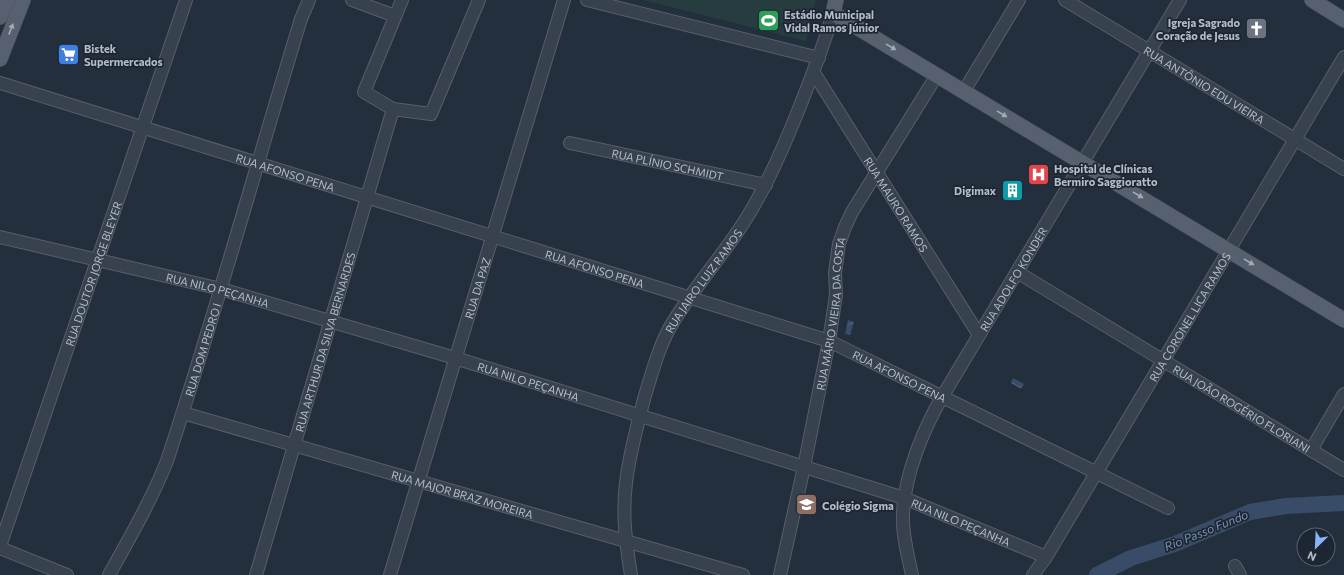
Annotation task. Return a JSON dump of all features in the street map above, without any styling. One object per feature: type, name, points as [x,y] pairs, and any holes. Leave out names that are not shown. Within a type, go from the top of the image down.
[{"type":"main road","points":[[0,17],[6,0]]},
{"type":"main road","points":[[0,59],[23,0]]},
{"type":"main road","points":[[1312,0],[1344,20]]},
{"type":"main road","points":[[835,6],[937,75],[1344,320]]},
{"type":"street","name":"RUA DOUTOR JORGE BLEYER","points":[[0,547],[186,0]]},
{"type":"street","name":"RUA DOM PEDRO I","points":[[109,575],[158,484],[183,413],[221,289],[257,163],[301,19],[309,0]]},
{"type":"street","points":[[352,0],[395,16]]},
{"type":"street","points":[[402,0],[364,92],[393,109],[431,114],[479,0]]},
{"type":"street","name":"RUA DA PAZ","points":[[390,575],[564,0]]},
{"type":"street","points":[[586,0],[819,58]]},
{"type":"street","points":[[964,91],[1020,0]]},
{"type":"street","name":"RUA ANTÔNIO EDU VIEIRA","points":[[1065,0],[1344,169]]},
{"type":"street","name":"RUA ADOLFO KONDER","points":[[912,575],[903,529],[904,498],[920,443],[933,413],[1180,0]]},
{"type":"street","name":"RUA JAIRO LUIZ RAMOS","points":[[631,575],[626,541],[624,511],[626,484],[629,463],[640,416],[655,365],[672,323],[689,297],[743,224],[766,185],[814,73],[835,6]]},
{"type":"street","name":"RUA CORONEL LICA RAMOS","points":[[1033,575],[1046,557],[1344,57]]},
{"type":"street","name":"RUA MAURO RAMOS","points":[[814,73],[979,335]]},
{"type":"street","name":"RUA MÁRIO VIEIRA DA COSTA","points":[[780,575],[804,467],[829,341],[836,295],[835,273],[839,244],[852,212],[937,75]]},
{"type":"street","name":"RUA AFONSO PENA","points":[[0,83],[829,341],[1168,508]]},
{"type":"street","name":"RUA ARTHUR DA SILVA BERNARDES","points":[[256,575],[393,109]]},
{"type":"street","name":"RUA PLÍNIO SCHMIDT","points":[[570,143],[766,185]]},
{"type":"street","name":"RUA NILO PEÇANHA","points":[[0,237],[221,289],[455,358],[904,498],[1046,557]]},
{"type":"street","name":"RUA JOÃO ROGÉRIO FLORIANI","points":[[1017,272],[1344,470]]},
{"type":"street","points":[[1311,450],[1344,394]]},
{"type":"street","name":"RUA MAJOR BRAZ MOREIRA","points":[[183,413],[743,575]]},
{"type":"street","points":[[0,547],[67,575]]},
{"type":"green space","name":"Estádio Municipal Vidal Ramos Júnior","points":[[643,0],[816,0],[806,41]]},
{"type":"water","points":[[848,320],[854,322],[850,335],[845,334]]},
{"type":"water","points":[[1013,378],[1024,384],[1021,389],[1011,383]]},
{"type":"waterway","name":"Rio Passo Fundo","points":[[1097,575],[1131,558],[1175,544],[1250,512],[1286,506],[1344,503]]},
{"type":"place","name":"Estádio Municipal Vidal Ramos Júnior","points":[[768,20]]},
{"type":"place","name":"Igreja Sagrado Coração de Jesus","points":[[1256,28]]},
{"type":"place","name":"Bistek Supermercados","points":[[69,54]]},
{"type":"place","name":"Hospital de Clínicas Bermiro Saggioratto","points":[[1039,174]]},
{"type":"place","name":"Digimax","points":[[1012,190]]},
{"type":"place","name":"Colégio Sigma","points":[[807,505]]}]
